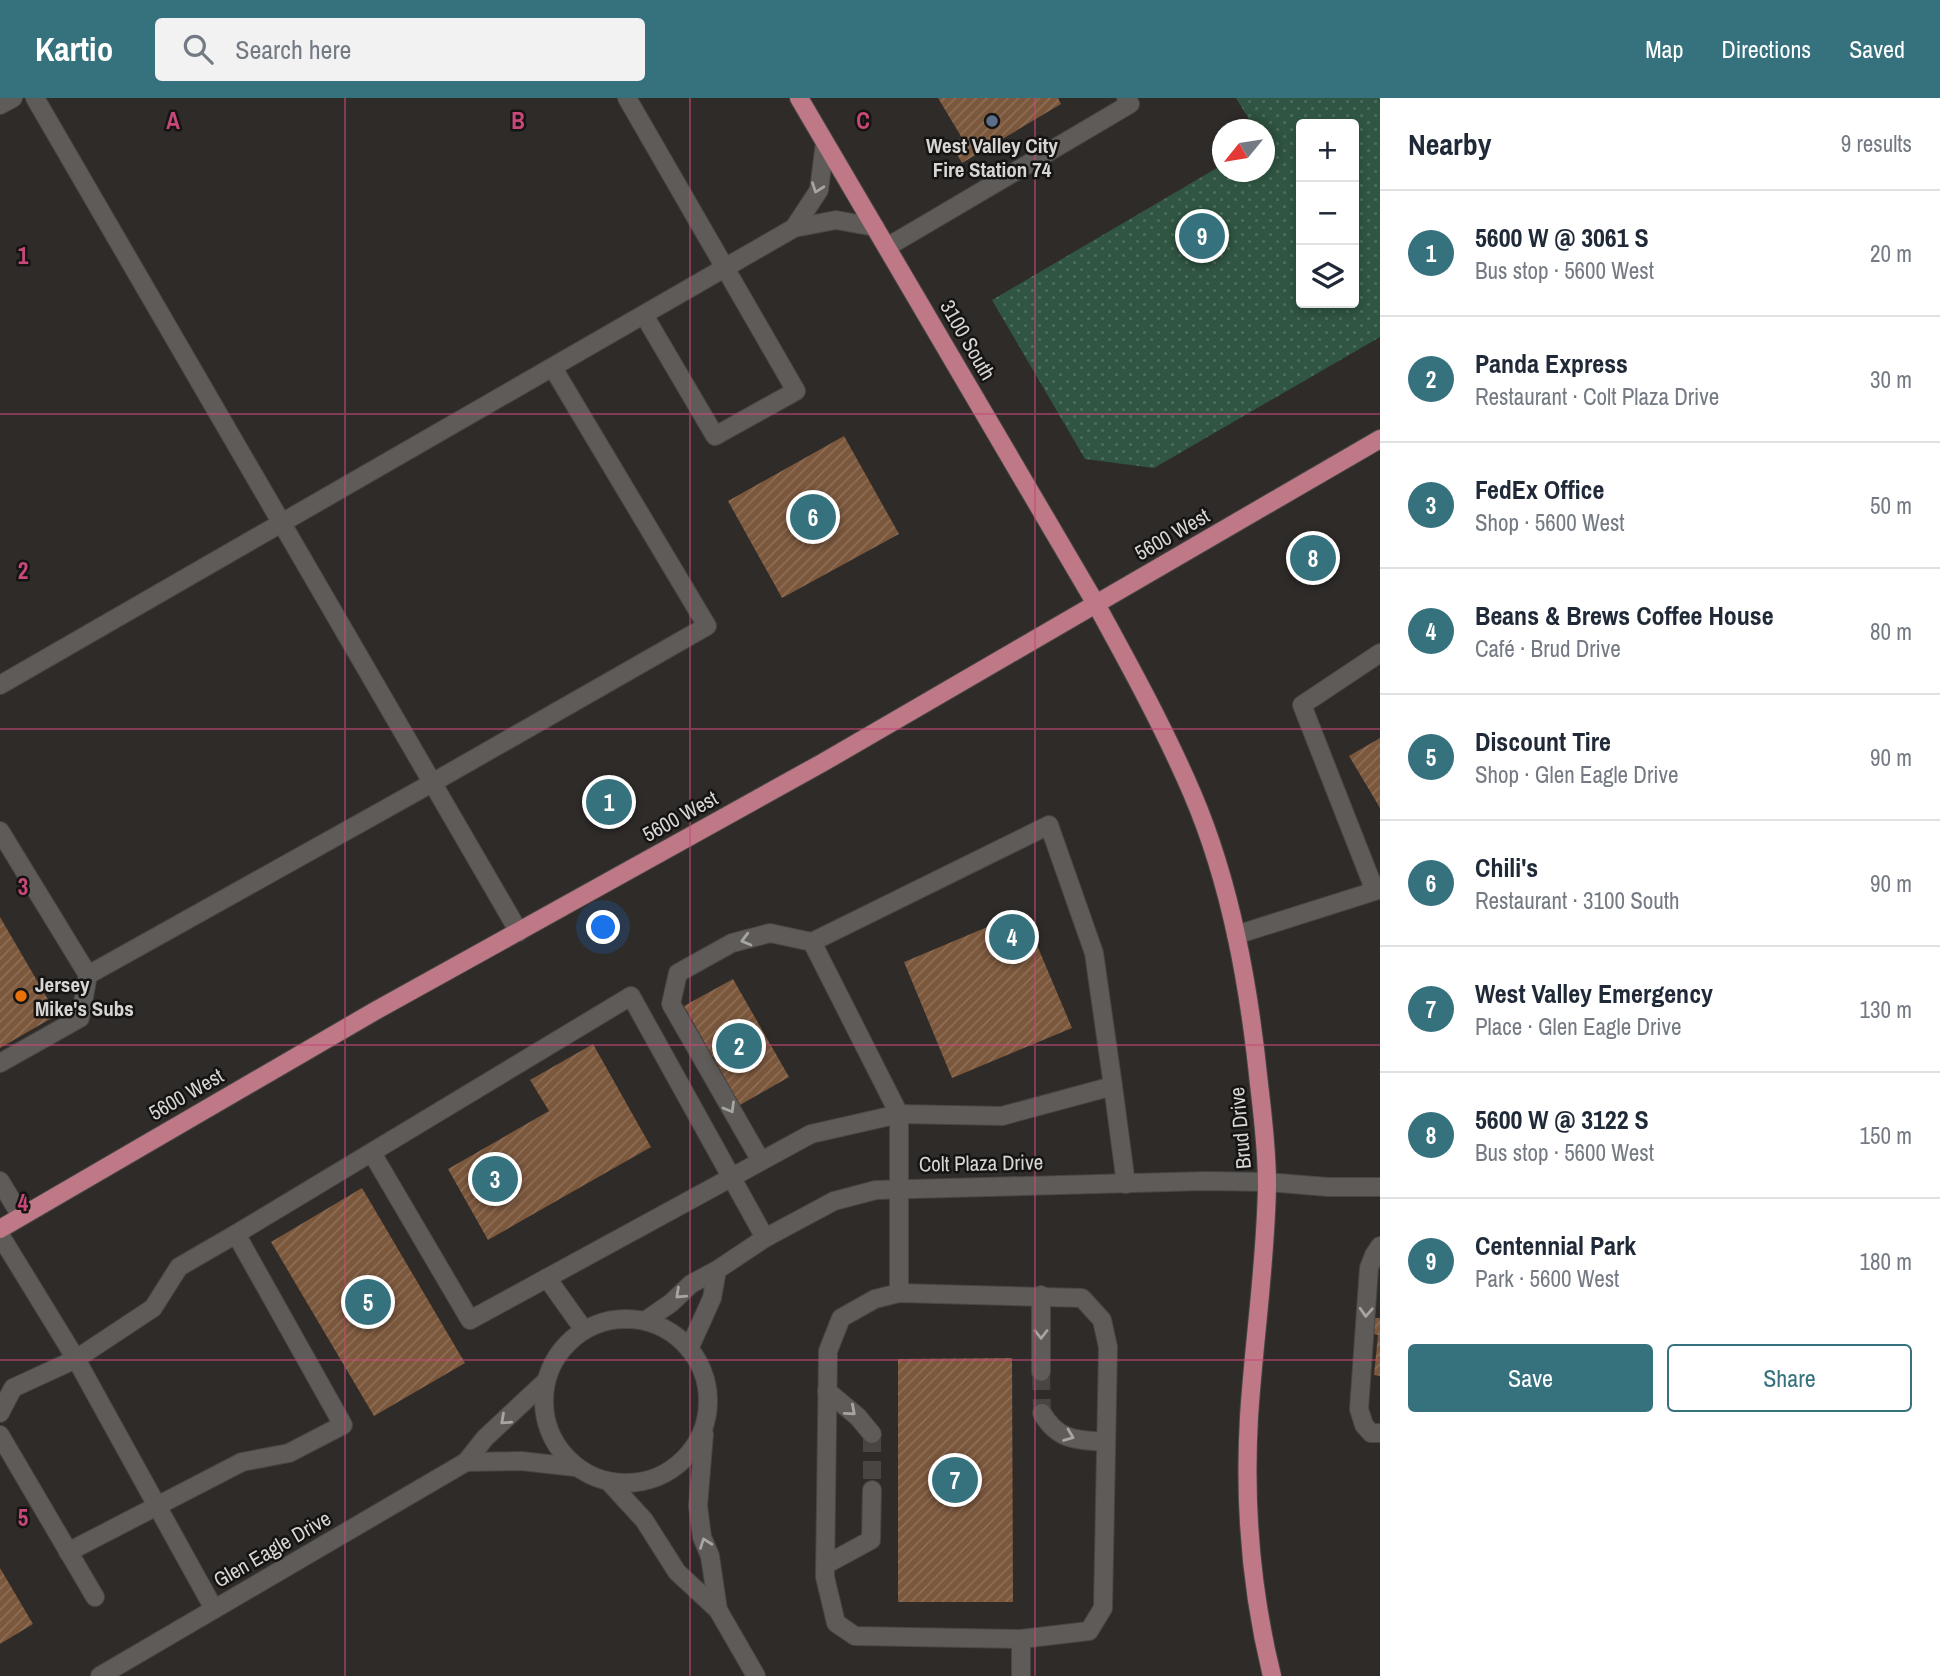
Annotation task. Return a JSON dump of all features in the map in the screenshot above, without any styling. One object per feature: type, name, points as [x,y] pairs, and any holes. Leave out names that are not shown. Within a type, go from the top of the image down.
[{"type":"main road","name":"3100 South","points":[[799,98],[1096,604]]},
{"type":"main road","name":"5600 West","points":[[0,1228],[375,1011],[822,763],[1380,439]]},
{"type":"main road","name":"Brud Drive","points":[[1096,604],[1157,718],[1193,794],[1215,856],[1236,935],[1256,1052],[1267,1182],[1250,1417],[1248,1505],[1256,1598],[1272,1676]]},
{"type":"street","points":[[0,105],[13,98]]},
{"type":"street","points":[[35,98],[519,932]]},
{"type":"street","points":[[627,98],[796,391],[715,436],[644,315]]},
{"type":"street","points":[[887,247],[1130,104],[1126,98]]},
{"type":"street","points":[[794,228],[819,190],[825,143]]},
{"type":"street","points":[[0,685],[794,228],[836,220],[875,227]]},
{"type":"street","points":[[88,975],[707,626],[552,368]]},
{"type":"street","points":[[1236,935],[1378,890],[1302,705],[1380,653]]},
{"type":"street","points":[[761,1161],[671,1004],[678,973],[732,943],[770,933],[812,942],[1049,825],[1094,953],[1125,1184]]},
{"type":"street","points":[[0,831],[88,975],[80,1018],[0,1063]]},
{"type":"street","points":[[812,942],[899,1114],[899,1293]]},
{"type":"street","points":[[0,1413],[13,1388],[76,1359],[153,1308],[179,1267],[631,996],[765,1238]]},
{"type":"street","points":[[372,1153],[470,1320],[811,1134],[899,1114],[1002,1116],[1113,1086]]},
{"type":"street","points":[[0,1181],[21,1216]]},
{"type":"street","name":"Colt Plaza Drive","points":[[645,1321],[671,1303],[691,1284],[765,1238],[817,1209],[849,1195],[900,1187],[1206,1181],[1380,1187]]},
{"type":"street","points":[[68,1552],[158,1508],[242,1462],[289,1453],[342,1425],[236,1234]]},
{"type":"street","points":[[0,1235],[76,1359],[214,1609]]},
{"type":"street","points":[[1376,1433],[1364,1425],[1360,1397],[1369,1268],[1380,1247]]},
{"type":"street","points":[[689,1349],[702,1315],[712,1298],[717,1270]]},
{"type":"street","points":[[547,1278],[584,1330]]},
{"type":"street","points":[[899,1293],[1082,1298],[1102,1321],[1108,1347],[1103,1608],[1089,1631],[1021,1639],[855,1636],[836,1623],[825,1577],[828,1351],[842,1318],[874,1299],[899,1293]]},
{"type":"street","points":[[1041,1295],[1041,1372]]},
{"type":"street","points":[[705,1425],[685,1460],[669,1472],[630,1484],[610,1483],[591,1477],[575,1467],[558,1449],[547,1428],[543,1404],[546,1381],[560,1351],[584,1330],[614,1320],[645,1321],[662,1327],[689,1349],[705,1377],[708,1393],[698,1506],[702,1538],[710,1556],[718,1610]]},
{"type":"street","name":"Glen Eagle Drive","points":[[100,1676],[466,1462],[485,1438],[546,1381]]},
{"type":"street","points":[[827,1391],[858,1417],[872,1434]]},
{"type":"street","points":[[1042,1413],[1050,1427],[1072,1440],[1106,1442]]},
{"type":"street","points":[[0,1435],[96,1597]]},
{"type":"street","name":"Glen Eagle Drive","points":[[466,1462],[521,1461],[575,1467]]},
{"type":"street","points":[[610,1483],[644,1520],[677,1572],[718,1610],[756,1676]]},
{"type":"street","points":[[825,1565],[871,1540],[872,1490]]},
{"type":"street","points":[[1021,1639],[1021,1676]]},
{"type":"green space","points":[[1236,98],[1380,98],[1380,337],[1154,468],[1085,459],[992,300],[1212,171],[1212,182],[1275,182],[1275,119],[1249,119]]},
{"type":"building","name":"West Valley City Fire Station 74","points":[[938,98],[1058,98],[1061,104],[962,163],[951,144],[962,138]]},
{"type":"building","points":[[844,436],[899,534],[782,598],[728,501]]},
{"type":"building","points":[[1380,738],[1380,808],[1349,756]]},
{"type":"building","points":[[1023,912],[1072,1028],[952,1078],[904,962]]},
{"type":"building","points":[[0,917],[57,1015],[0,1048]]},
{"type":"building","points":[[733,979],[789,1077],[740,1105],[684,1006]]},
{"type":"building","points":[[593,1044],[651,1147],[488,1240],[448,1169],[549,1111],[530,1080]]},
{"type":"building","points":[[362,1188],[465,1363],[374,1416],[271,1242]]},
{"type":"building","points":[[1372,1318],[1380,1318],[1380,1376],[1374,1375],[1378,1335],[1370,1333]]},
{"type":"building","points":[[1012,1358],[1013,1602],[898,1602],[898,1359]]},
{"type":"building","points":[[0,1568],[33,1624],[0,1644]]},
{"type":"tunnel","points":[[1041,1372],[1042,1413]]},
{"type":"tunnel","points":[[872,1434],[872,1490]]},
{"type":"place","name":"West Valley City Fire Station 74","points":[[992,121]]},
{"type":"place","name":"Centennial Park","points":[[1202,236]]},
{"type":"place","name":"Chili's","points":[[813,517]]},
{"type":"place","name":"5600 W @ 3122 S","points":[[1313,558]]},
{"type":"place","name":"5600 W @ 3061 S","points":[[609,802]]},
{"type":"place","name":"Beans & Brews Coffee House","points":[[1012,937]]},
{"type":"place","name":"Jersey Mike's Subs","points":[[21,996]]},
{"type":"place","name":"Panda Express","points":[[739,1046]]},
{"type":"place","name":"FedEx Office","points":[[495,1179]]},
{"type":"place","name":"Discount Tire","points":[[368,1302]]},
{"type":"place","name":"West Valley Emergency","points":[[955,1480]]}]
